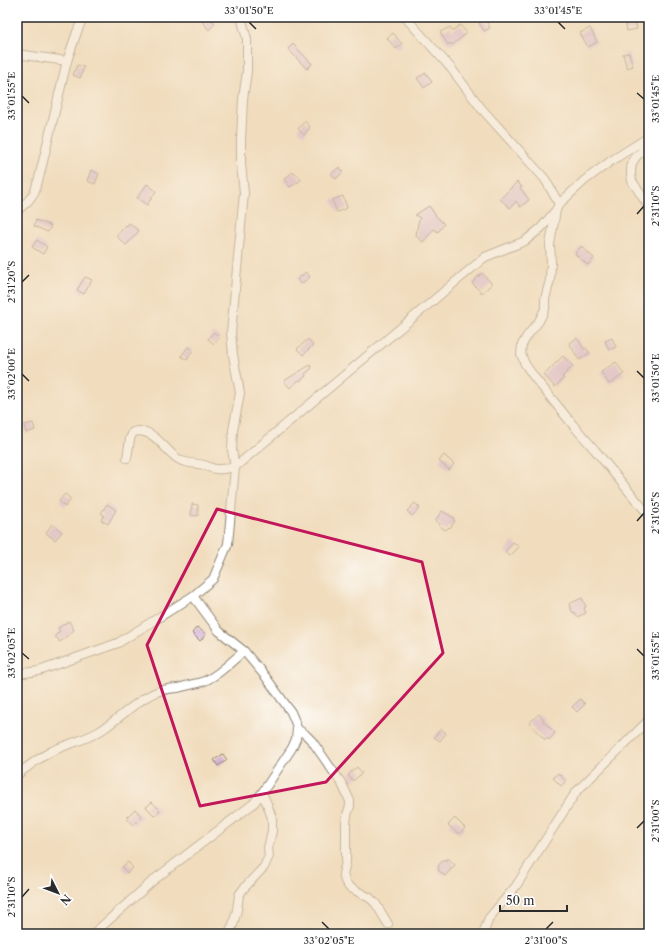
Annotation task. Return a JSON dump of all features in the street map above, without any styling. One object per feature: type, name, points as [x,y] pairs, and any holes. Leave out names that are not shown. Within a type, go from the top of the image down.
[{"type":"street","points":[[17,211],[34,193],[39,178],[67,61],[76,32],[83,17]]},
{"type":"street","points":[[17,674],[39,671],[118,643],[193,596],[213,579],[228,544],[235,467],[232,450],[233,430],[239,405],[240,393],[233,355],[231,333],[244,193],[241,164],[242,98],[247,71],[246,39],[241,17]]},
{"type":"street","points":[[405,17],[450,67],[481,108],[545,179],[558,207],[550,244],[550,280],[545,299],[545,309],[539,321],[522,345],[521,354],[525,364],[534,377],[649,515]]},
{"type":"street","points":[[17,54],[67,61]]},
{"type":"street","points":[[127,458],[130,439],[133,432],[142,431],[151,434],[179,460],[217,469],[235,467],[485,257],[525,241],[541,228],[558,207],[585,180],[611,161],[649,137]]},
{"type":"street","points":[[649,144],[637,154],[631,168],[632,181],[649,207]]},
{"type":"street","points":[[93,934],[156,879],[253,804],[292,748],[296,739],[297,729],[291,712],[265,676],[244,651],[219,631],[193,596]]},
{"type":"street","points":[[17,775],[52,752],[99,732],[151,694],[164,689],[179,688],[208,679],[221,671],[244,651]]},
{"type":"street","points":[[483,934],[489,918],[516,886],[576,792],[649,720]]},
{"type":"street","points":[[297,729],[312,741],[342,784],[350,801],[346,823],[346,862],[343,874],[345,881],[349,887],[370,898],[376,904],[388,924]]},
{"type":"street","points":[[228,934],[233,925],[239,896],[244,888],[264,867],[268,856],[268,848],[272,831],[272,818],[262,793]]},
{"type":"highlighted area","points":[[217,509],[422,562],[443,653],[326,782],[200,806],[147,645]]},
{"type":"building","points":[[199,17],[208,17],[215,23],[209,30]]},
{"type":"building","points":[[624,17],[634,17],[637,29],[627,31]]},
{"type":"building","points":[[485,19],[490,28],[484,31],[479,23]]},
{"type":"building","points":[[460,25],[467,33],[452,45],[450,43],[448,45],[440,32],[450,27],[452,31]]},
{"type":"building","points":[[590,28],[597,42],[588,47],[580,33]]},
{"type":"building","points":[[393,33],[402,44],[396,49],[387,38]]},
{"type":"building","points":[[293,44],[312,64],[307,69],[288,49]]},
{"type":"building","points":[[629,53],[633,66],[627,68],[623,54]]},
{"type":"building","points":[[77,65],[84,67],[80,78],[73,75]]},
{"type":"building","points":[[426,73],[432,82],[424,88],[417,78]]},
{"type":"building","points":[[305,121],[310,127],[304,135],[298,129]]},
{"type":"building","points":[[339,167],[343,172],[336,179],[331,174]]},
{"type":"building","points":[[91,170],[99,174],[95,184],[87,181]]},
{"type":"building","points":[[293,172],[295,175],[297,174],[301,180],[290,187],[284,179]]},
{"type":"building","points":[[517,182],[522,187],[520,188],[529,200],[520,207],[516,201],[510,208],[500,199]]},
{"type":"building","points":[[147,184],[156,191],[147,205],[137,198]]},
{"type":"building","points":[[343,196],[347,208],[337,212],[332,200]]},
{"type":"building","points":[[429,206],[444,224],[438,232],[434,229],[423,242],[416,236],[420,218],[415,215]]},
{"type":"building","points":[[36,220],[51,226],[48,232],[34,226]]},
{"type":"building","points":[[129,223],[139,231],[126,245],[116,236]]},
{"type":"building","points":[[37,240],[47,247],[43,254],[32,247]]},
{"type":"building","points":[[581,246],[594,258],[588,265],[575,254]]},
{"type":"building","points":[[306,272],[310,277],[301,284],[297,279]]},
{"type":"building","points":[[482,273],[492,284],[482,293],[472,283]]},
{"type":"building","points":[[85,277],[92,280],[84,294],[77,290]]},
{"type":"building","points":[[214,332],[220,337],[214,344],[208,339]]},
{"type":"building","points":[[577,338],[584,349],[586,348],[590,353],[579,360],[569,343]]},
{"type":"building","points":[[612,338],[616,347],[609,350],[605,341]]},
{"type":"building","points":[[308,339],[313,345],[303,355],[297,349]]},
{"type":"building","points":[[188,347],[193,350],[187,360],[181,356]]},
{"type":"building","points":[[563,356],[573,366],[555,387],[544,375]]},
{"type":"building","points":[[616,362],[624,374],[609,384],[601,372]]},
{"type":"building","points":[[310,365],[312,368],[305,374],[306,376],[290,388],[284,381]]},
{"type":"building","points":[[33,423],[35,430],[26,433],[24,425]]},
{"type":"building","points":[[444,455],[454,464],[449,470],[439,461]]},
{"type":"building","points":[[65,494],[71,499],[65,507],[59,501]]},
{"type":"building","points":[[415,503],[420,508],[412,516],[407,511]]},
{"type":"building","points":[[107,504],[116,510],[108,524],[101,520],[104,515],[101,513]]},
{"type":"building","points":[[192,504],[198,505],[198,516],[191,515]]},
{"type":"building","points":[[442,511],[454,518],[453,520],[455,521],[450,528],[449,527],[446,530],[439,526],[440,524],[435,521]]},
{"type":"building","points":[[52,524],[62,532],[55,540],[46,533]]},
{"type":"building","points":[[513,542],[519,547],[510,556],[505,552]]},
{"type":"building","points":[[582,598],[586,607],[584,608],[586,613],[577,617],[575,612],[573,613],[569,604]]},
{"type":"building","points":[[69,621],[74,630],[60,642],[55,636],[60,631],[58,628]]},
{"type":"building","points":[[197,627],[206,634],[200,641],[192,633]]},
{"type":"building","points":[[580,699],[585,704],[577,712],[572,707]]},
{"type":"building","points":[[539,714],[544,720],[543,721],[555,733],[549,740],[547,738],[545,740],[529,723]]},
{"type":"building","points":[[441,729],[446,733],[440,741],[434,737]]},
{"type":"building","points":[[223,754],[227,760],[218,766],[214,760]]},
{"type":"building","points":[[357,767],[362,773],[353,781],[348,775]]},
{"type":"building","points":[[558,773],[566,781],[561,786],[553,778]]},
{"type":"building","points":[[152,802],[160,810],[155,816],[146,807]]},
{"type":"building","points":[[135,809],[142,817],[134,825],[126,818]]},
{"type":"building","points":[[455,818],[465,828],[459,834],[448,825]]},
{"type":"building","points":[[448,858],[455,865],[445,876],[438,870],[438,866],[444,859],[446,861]]},
{"type":"building","points":[[128,862],[133,868],[127,873],[122,867]]}]
